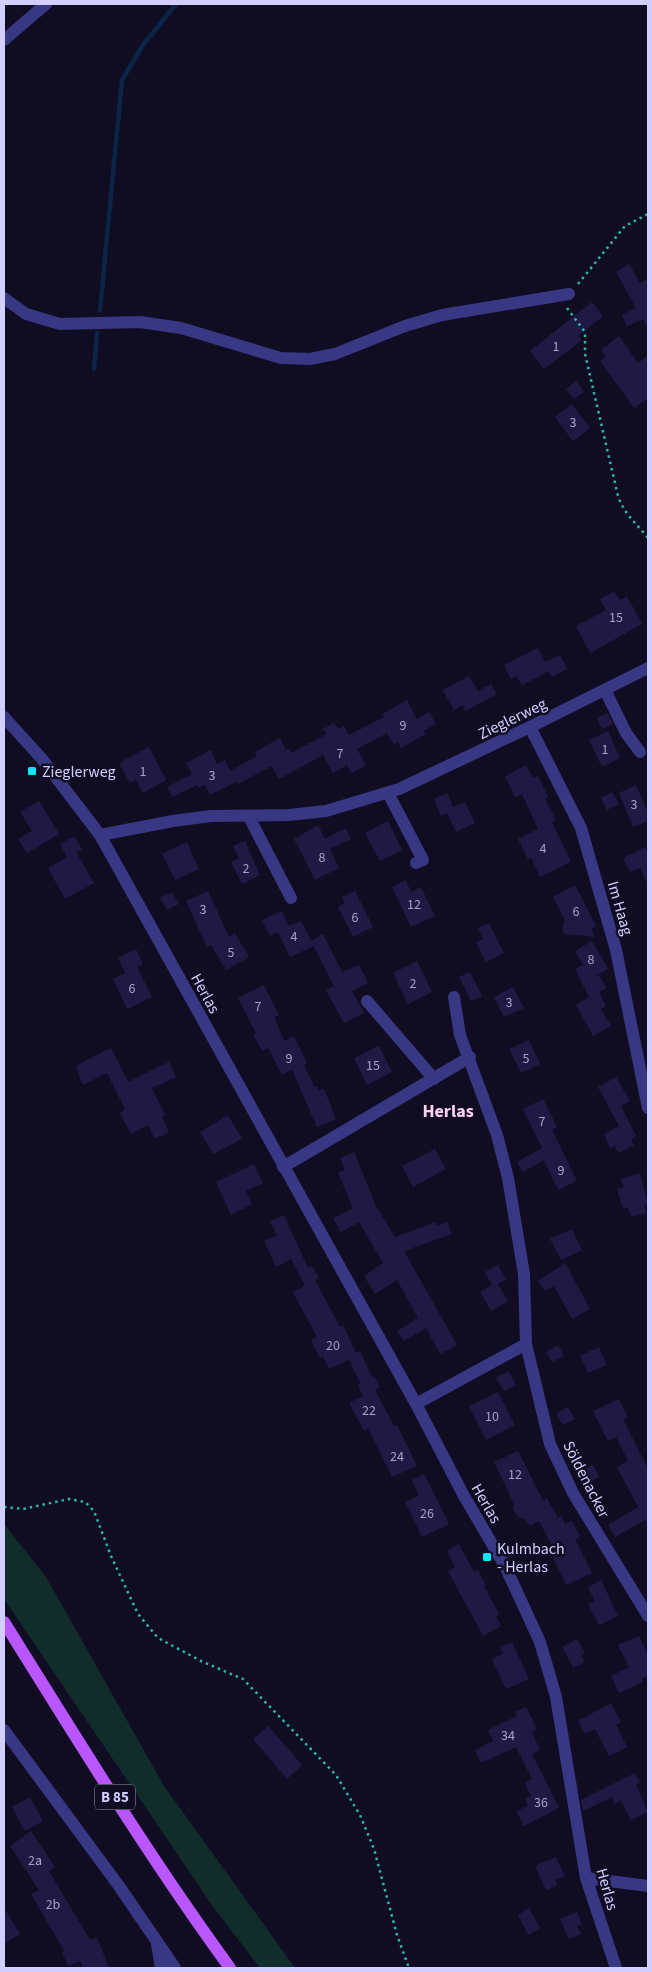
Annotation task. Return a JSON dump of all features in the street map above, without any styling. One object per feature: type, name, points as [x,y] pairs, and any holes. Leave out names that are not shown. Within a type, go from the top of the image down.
[{"type":"main road","name":"B 85","points":[[4,1622],[90,1760],[201,1928],[230,1968]]},
{"type":"street","points":[[4,40],[46,4]]},
{"type":"street","points":[[4,298],[26,314],[60,324],[148,323],[181,328],[281,358],[310,359],[335,354],[405,326],[442,315],[564,295]]},
{"type":"street","name":"Zieglerweg","points":[[100,835],[202,817],[249,817],[326,811],[388,793],[530,727],[648,668]]},
{"type":"street","points":[[605,690],[626,733],[640,752]]},
{"type":"street","name":"Herlas","points":[[4,717],[42,758],[100,835],[416,1404],[464,1496],[505,1566],[540,1642],[556,1697],[586,1878],[616,1968]]},
{"type":"street","name":"Im Haag","points":[[530,727],[581,828],[616,950],[648,1108]]},
{"type":"street","points":[[388,793],[423,860],[416,863]]},
{"type":"street","points":[[249,817],[291,898]]},
{"type":"street","name":"Söldenacker","points":[[454,997],[460,1035],[470,1057],[497,1135],[508,1178],[524,1274],[526,1344],[550,1444],[560,1468],[599,1538],[648,1616]]},
{"type":"street","points":[[367,1001],[434,1079]]},
{"type":"street","points":[[283,1167],[470,1057]]},
{"type":"street","points":[[416,1404],[526,1344]]},
{"type":"street","points":[[4,1730],[175,1968]]},
{"type":"street","points":[[586,1878],[648,1886]]},
{"type":"street","points":[[156,1939],[161,1968]]},
{"type":"path","points":[[648,214],[624,226],[564,295],[586,332],[585,354],[621,506],[648,538]]},
{"type":"path","points":[[4,1507],[23,1510],[69,1499],[85,1502],[94,1511],[111,1556],[138,1614],[158,1638],[203,1662],[243,1679],[336,1775],[360,1815],[374,1849],[397,1935],[409,1968]]},
{"type":"green space","points":[[4,1524],[46,1577],[164,1786],[295,1968],[260,1968],[214,1908],[4,1599]]},
{"type":"building","points":[[629,264],[640,283],[648,279],[648,328],[643,319],[627,326],[622,315],[636,308],[616,272]]},
{"type":"building","points":[[592,302],[603,316],[578,336],[582,340],[544,369],[530,351]]},
{"type":"building","points":[[619,336],[638,363],[648,356],[648,398],[634,408],[600,361],[606,357],[601,350]]},
{"type":"building","points":[[576,381],[584,392],[574,399],[566,389]]},
{"type":"building","points":[[572,404],[590,428],[573,441],[555,417]]},
{"type":"building","points":[[614,591],[620,600],[627,596],[642,624],[590,653],[576,626],[606,610],[600,599]]},
{"type":"building","points":[[538,648],[545,662],[560,655],[567,669],[552,677],[549,671],[522,685],[517,676],[511,679],[504,665]]},
{"type":"building","points":[[469,676],[478,691],[491,684],[497,694],[466,711],[462,705],[454,710],[443,690]]},
{"type":"building","points":[[407,700],[417,719],[429,712],[436,724],[423,731],[426,734],[401,748],[398,742],[394,745],[387,733],[357,749],[366,765],[352,773],[347,765],[333,773],[323,755],[279,779],[272,766],[238,784],[236,782],[210,795],[205,785],[198,788],[197,785],[173,797],[167,787],[192,774],[186,763],[211,750],[217,764],[225,760],[230,771],[257,756],[255,752],[280,738],[286,750],[289,749],[291,753],[327,734],[323,729],[334,723],[338,729],[344,726],[349,735],[384,717],[382,714]]},
{"type":"building","points":[[607,713],[613,724],[602,729],[597,718]]},
{"type":"building","points":[[608,731],[620,758],[602,767],[589,740]]},
{"type":"building","points":[[149,747],[166,780],[143,793],[136,780],[130,783],[119,763]]},
{"type":"building","points":[[526,765],[533,778],[538,776],[548,797],[545,799],[556,820],[552,822],[571,862],[540,877],[531,858],[528,859],[518,839],[538,829],[522,794],[515,797],[505,776]]},
{"type":"building","points":[[636,785],[648,813],[648,821],[633,827],[619,793]]},
{"type":"building","points":[[612,792],[619,804],[607,810],[601,798]]},
{"type":"building","points":[[447,793],[453,807],[465,802],[475,823],[456,832],[447,813],[441,816],[434,799]]},
{"type":"building","points":[[39,801],[59,834],[27,853],[18,839],[32,831],[20,812]]},
{"type":"building","points":[[388,821],[402,850],[380,861],[365,833]]},
{"type":"building","points":[[318,825],[325,839],[346,828],[351,839],[330,849],[339,868],[315,880],[294,839]]},
{"type":"building","points":[[74,836],[82,849],[67,857],[60,844]]},
{"type":"building","points":[[245,841],[260,875],[242,884],[231,862],[239,858],[233,846]]},
{"type":"building","points":[[187,842],[199,869],[175,880],[162,854]]},
{"type":"building","points":[[645,847],[648,854],[648,885],[640,868],[630,872],[623,858]]},
{"type":"building","points":[[76,852],[94,883],[65,899],[48,868]]},
{"type":"building","points":[[406,880],[411,892],[421,887],[435,916],[411,927],[392,887]]},
{"type":"building","points":[[575,885],[596,926],[591,929],[595,937],[565,934],[562,928],[565,920],[553,897]]},
{"type":"building","points":[[208,891],[229,937],[235,933],[249,957],[226,970],[211,945],[207,947],[186,901]]},
{"type":"building","points":[[355,891],[373,927],[353,937],[338,907],[345,903],[342,897]]},
{"type":"building","points":[[172,892],[179,904],[167,910],[160,898]]},
{"type":"building","points":[[282,911],[289,926],[301,921],[314,946],[290,957],[278,932],[270,936],[262,920]]},
{"type":"building","points":[[489,923],[504,953],[486,962],[476,942],[483,939],[478,928]]},
{"type":"building","points":[[323,934],[342,972],[359,965],[368,983],[352,991],[364,1013],[344,1023],[326,990],[334,986],[311,941]]},
{"type":"building","points":[[592,941],[608,969],[592,978],[599,975],[606,988],[599,992],[606,1006],[601,1009],[611,1026],[593,1036],[576,1005],[589,997],[575,969],[583,965],[575,951]]},
{"type":"building","points":[[136,949],[143,964],[137,967],[152,997],[127,1009],[113,979],[125,973],[118,958]]},
{"type":"building","points":[[417,961],[432,992],[408,1004],[393,973]]},
{"type":"building","points":[[470,972],[482,996],[471,1001],[459,977]]},
{"type":"building","points":[[264,985],[279,1015],[274,1017],[284,1041],[294,1036],[307,1063],[304,1065],[314,1087],[317,1086],[318,1090],[324,1089],[336,1119],[317,1127],[292,1070],[282,1075],[268,1048],[262,1051],[253,1034],[256,1033],[238,998]]},
{"type":"building","points":[[513,987],[524,1008],[504,1017],[494,997]]},
{"type":"building","points":[[529,1040],[540,1064],[521,1073],[509,1049]]},
{"type":"building","points":[[379,1046],[392,1072],[367,1085],[354,1058]]},
{"type":"building","points":[[111,1048],[128,1082],[169,1062],[176,1077],[152,1088],[165,1115],[162,1117],[169,1132],[155,1139],[148,1125],[131,1134],[120,1113],[125,1109],[107,1073],[83,1085],[76,1067]]},
{"type":"building","points":[[616,1077],[630,1101],[621,1106],[636,1136],[631,1139],[634,1145],[618,1153],[615,1146],[610,1148],[604,1134],[619,1126],[598,1087]]},
{"type":"building","points":[[543,1099],[557,1127],[552,1130],[577,1181],[558,1190],[544,1160],[523,1172],[517,1162],[542,1148],[523,1109]]},
{"type":"building","points":[[228,1115],[242,1139],[213,1154],[200,1132]]},
{"type":"building","points":[[435,1149],[446,1169],[413,1187],[402,1166]]},
{"type":"building","points":[[354,1152],[375,1204],[395,1237],[436,1222],[437,1226],[448,1222],[452,1234],[404,1251],[457,1345],[440,1354],[426,1328],[404,1341],[397,1331],[418,1318],[397,1280],[375,1294],[364,1276],[383,1263],[359,1222],[341,1232],[333,1218],[353,1208],[338,1173],[345,1170],[340,1158]]},
{"type":"building","points":[[254,1164],[263,1183],[246,1191],[252,1204],[231,1215],[216,1182]]},
{"type":"building","points":[[640,1173],[648,1204],[644,1205],[646,1213],[631,1217],[628,1207],[623,1209],[617,1189],[624,1187],[621,1179]]},
{"type":"building","points":[[284,1215],[308,1268],[312,1266],[319,1278],[315,1280],[340,1327],[343,1325],[356,1353],[360,1351],[372,1377],[374,1376],[380,1387],[375,1390],[394,1426],[397,1425],[417,1466],[392,1477],[368,1428],[364,1431],[349,1403],[363,1396],[358,1385],[361,1384],[349,1360],[329,1369],[323,1356],[320,1358],[311,1340],[317,1337],[293,1292],[305,1286],[291,1259],[276,1267],[264,1241],[277,1235],[270,1221]]},
{"type":"building","points":[[572,1229],[582,1250],[561,1260],[550,1239]]},
{"type":"building","points":[[565,1263],[590,1309],[572,1319],[554,1286],[545,1291],[538,1281]]},
{"type":"building","points":[[498,1265],[506,1280],[498,1284],[508,1301],[491,1311],[480,1292],[492,1285],[485,1272]]},
{"type":"building","points":[[558,1345],[564,1356],[552,1362],[546,1352]]},
{"type":"building","points":[[599,1347],[607,1365],[588,1373],[580,1356]]},
{"type":"building","points":[[509,1371],[516,1385],[504,1391],[496,1378]]},
{"type":"building","points":[[498,1392],[515,1425],[486,1440],[469,1406]]},
{"type":"building","points":[[619,1399],[628,1417],[623,1419],[648,1469],[648,1526],[645,1520],[615,1537],[608,1525],[638,1507],[617,1467],[628,1461],[616,1437],[608,1441],[593,1411]]},
{"type":"building","points":[[568,1407],[575,1419],[563,1425],[556,1414]]},
{"type":"building","points":[[518,1451],[543,1501],[547,1498],[558,1518],[561,1516],[565,1524],[572,1521],[580,1536],[575,1539],[592,1573],[566,1585],[550,1551],[554,1550],[539,1521],[530,1526],[525,1519],[517,1516],[513,1508],[514,1504],[494,1462]]},
{"type":"building","points":[[593,1465],[599,1477],[585,1485],[579,1472]]},
{"type":"building","points":[[424,1474],[449,1524],[422,1537],[405,1502],[419,1495],[412,1480]]},
{"type":"building","points":[[459,1544],[474,1572],[478,1570],[499,1614],[496,1616],[501,1626],[483,1636],[448,1571],[455,1567],[447,1550]]},
{"type":"building","points":[[601,1580],[618,1616],[599,1625],[588,1604],[595,1601],[588,1587]]},
{"type":"building","points":[[639,1636],[648,1655],[648,1675],[642,1678],[643,1682],[619,1693],[611,1676],[629,1667],[618,1645]]},
{"type":"building","points":[[577,1639],[585,1653],[581,1655],[585,1662],[573,1668],[562,1647]]},
{"type":"building","points":[[512,1642],[529,1679],[506,1689],[492,1659],[503,1654],[500,1647]]},
{"type":"building","points":[[611,1703],[621,1722],[616,1725],[627,1747],[609,1756],[595,1729],[585,1734],[578,1721]]},
{"type":"building","points":[[526,1707],[537,1729],[532,1732],[540,1750],[532,1754],[559,1808],[524,1826],[516,1811],[528,1806],[525,1799],[531,1796],[525,1783],[532,1779],[516,1747],[481,1763],[475,1750],[493,1741],[488,1730],[517,1716],[515,1712]]},
{"type":"building","points":[[268,1726],[302,1765],[287,1779],[253,1739]]},
{"type":"building","points":[[635,1773],[640,1782],[636,1784],[648,1812],[631,1820],[621,1800],[615,1804],[612,1797],[583,1811],[581,1800]]},
{"type":"building","points":[[30,1797],[43,1821],[25,1831],[12,1807]]},
{"type":"building","points":[[31,1831],[55,1867],[49,1871],[90,1940],[97,1937],[109,1968],[83,1968],[80,1961],[68,1966],[62,1952],[64,1951],[31,1894],[39,1890],[10,1846]]},
{"type":"building","points":[[556,1857],[565,1876],[555,1880],[557,1885],[546,1890],[535,1866]]},
{"type":"building","points":[[4,1908],[20,1934],[4,1944]]},
{"type":"building","points":[[529,1908],[540,1928],[528,1935],[518,1915]]},
{"type":"building","points":[[577,1912],[582,1924],[577,1926],[581,1934],[569,1939],[560,1919]]},
{"type":"waterway","points":[[100,310],[122,80],[143,45],[176,4]]},
{"type":"waterway","points":[[94,369],[97,333]]},
{"type":"place","name":"Zieglerweg","points":[[32,771]]},
{"type":"place","name":"Kulmbach - Herlas","points":[[487,1557]]},
{"type":"district","name":"Herlas","points":[[448,1111]]}]
